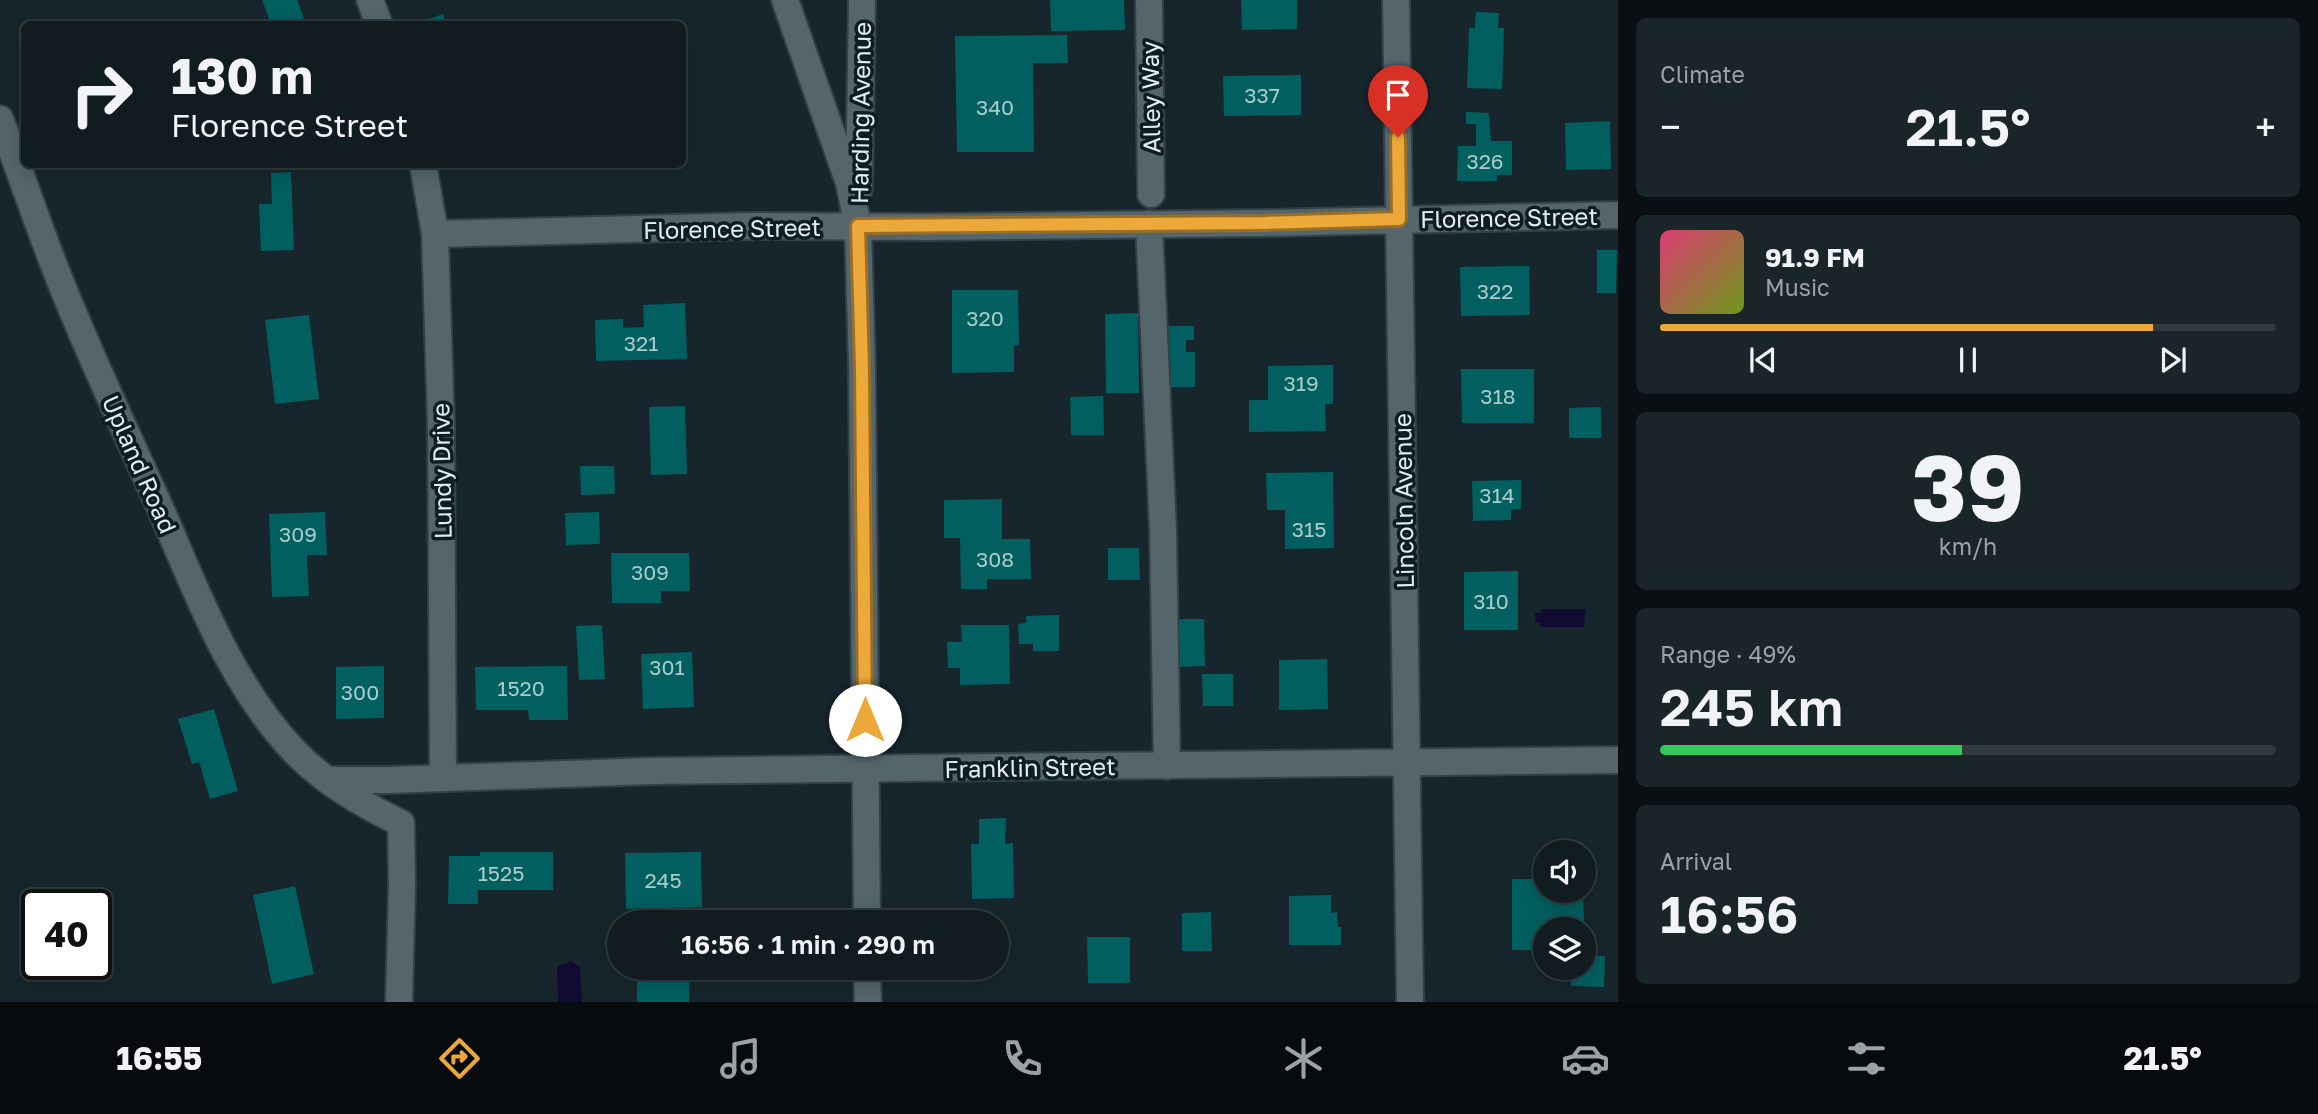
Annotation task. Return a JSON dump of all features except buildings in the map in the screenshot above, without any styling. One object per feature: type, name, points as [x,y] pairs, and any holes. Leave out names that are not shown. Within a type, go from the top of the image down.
[{"type":"street","points":[[370,0],[378,21]]},
{"type":"street","points":[[785,0],[849,183],[858,226],[862,369],[867,910]]},
{"type":"street","name":"Harding Avenue","points":[[858,226],[862,0]]},
{"type":"street","name":"Alley Way","points":[[1149,0],[1151,194]]},
{"type":"street","name":"Lincoln Avenue","points":[[1396,0],[1410,1002]]},
{"type":"street","name":"Upland Road","points":[[0,119],[65,294],[116,413],[214,629],[243,683],[297,753],[369,808],[401,823],[400,1002]]},
{"type":"street","name":"Lundy Drive","points":[[424,168],[435,234],[441,424],[443,778]]},
{"type":"street","name":"Florence Street","points":[[435,234],[750,226],[1265,223],[1618,215]]},
{"type":"street","points":[[1149,224],[1163,531],[1167,766]]},
{"type":"street","name":"Franklin Street","points":[[443,778],[651,771],[1618,760]]},
{"type":"street","points":[[330,780],[443,778]]},
{"type":"street","points":[[867,980],[868,1002]]},
{"type":"shaded area","points":[[1542,609],[1586,609],[1584,627],[1541,627],[1540,623],[1535,622],[1535,613],[1541,613]]},
{"type":"shaded area","points":[[571,961],[580,967],[582,1002],[558,1002],[557,967]]},
{"type":"route","points":[[865,720],[858,226],[1265,223],[1399,219],[1398,137]]}]
